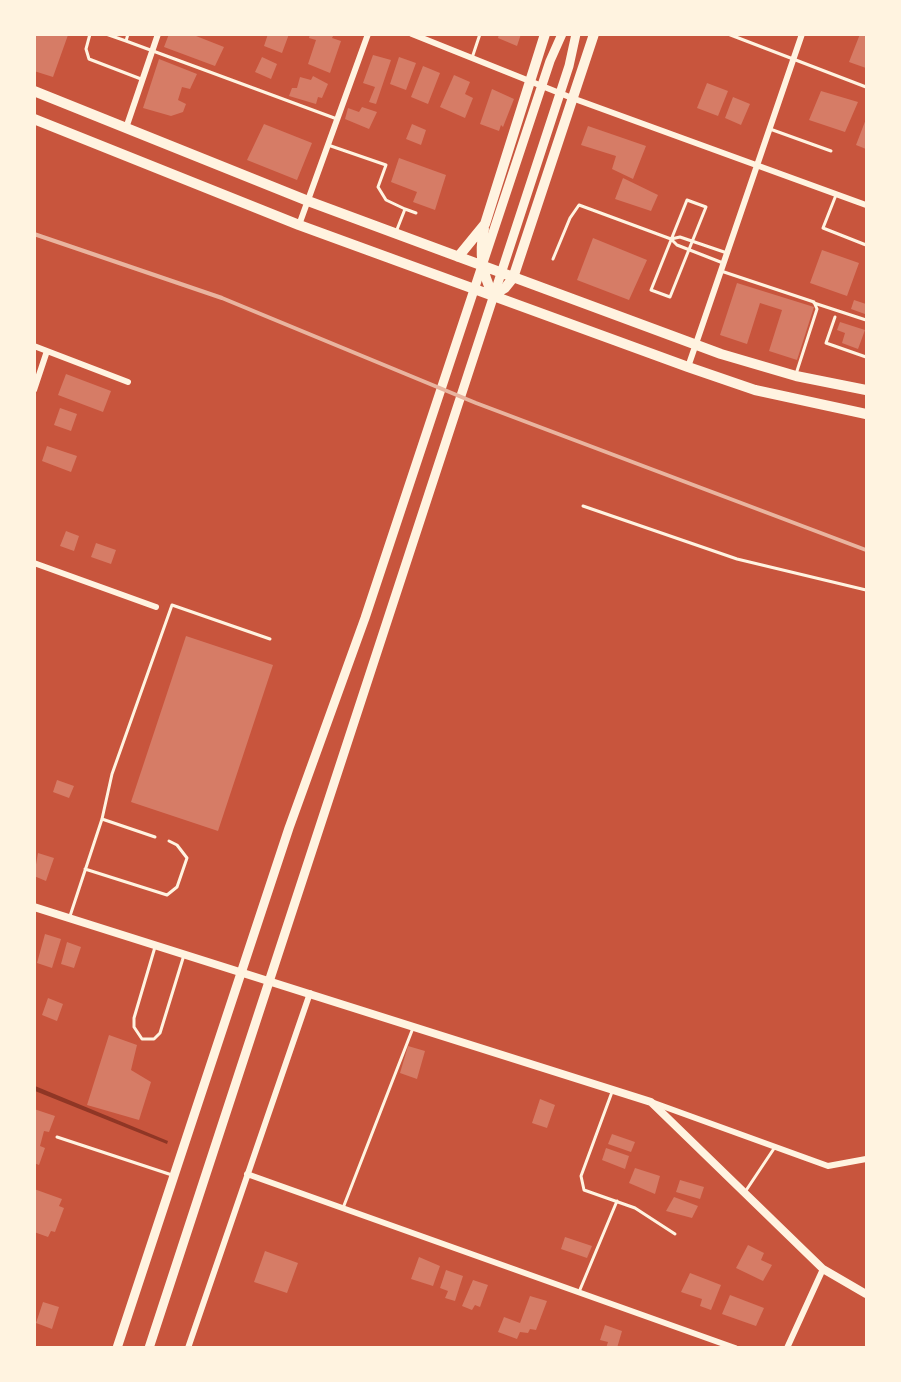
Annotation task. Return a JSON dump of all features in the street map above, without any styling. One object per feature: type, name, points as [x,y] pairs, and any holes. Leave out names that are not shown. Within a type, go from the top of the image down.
[{"type":"main road","points":[[493,295],[482,266],[480,247],[485,224],[545,34]]},
{"type":"main road","points":[[117,1347],[241,972],[422,451],[550,60],[562,34]]},
{"type":"main road","points":[[149,1347],[569,66],[576,34]]},
{"type":"main road","points":[[493,295],[505,288],[513,278],[594,34]]},
{"type":"main road","points":[[34,92],[308,201],[696,345],[796,376],[867,390]]},
{"type":"main road","points":[[34,119],[299,225],[688,367],[755,390],[867,414]]},
{"type":"main road","points":[[458,257],[485,224]]},
{"type":"street","points":[[126,128],[158,34]]},
{"type":"street","points":[[299,225],[368,34]]},
{"type":"street","points":[[412,34],[572,98],[867,204]]},
{"type":"street","points":[[688,367],[802,34]]},
{"type":"street","points":[[34,346],[128,382]]},
{"type":"street","points":[[34,390],[47,351]]},
{"type":"street","points":[[34,563],[156,607]]},
{"type":"street","points":[[34,907],[651,1102],[828,1166],[867,1159]]},
{"type":"street","points":[[188,1347],[310,993]]},
{"type":"street","points":[[651,1102],[823,1269],[867,1294]]},
{"type":"street","points":[[247,1174],[735,1347]]},
{"type":"street","points":[[787,1347],[823,1269]]},
{"type":"lane","points":[[90,34],[86,49],[89,59],[142,80]]},
{"type":"lane","points":[[106,34],[338,119]]},
{"type":"lane","points":[[126,42],[128,34]]},
{"type":"lane","points":[[472,57],[480,34]]},
{"type":"lane","points":[[728,34],[867,87]]},
{"type":"lane","points":[[769,128],[831,151]]},
{"type":"lane","points":[[328,145],[386,165],[378,187],[386,200],[416,213]]},
{"type":"lane","points":[[837,193],[823,228],[867,245]]},
{"type":"lane","points":[[687,200],[706,207],[670,297],[651,290],[671,239],[687,200]]},
{"type":"lane","points":[[554,260],[570,218],[579,205],[671,239],[677,245],[723,263]]},
{"type":"lane","points":[[395,234],[405,208]]},
{"type":"lane","points":[[671,239],[680,237],[727,253]]},
{"type":"lane","points":[[721,271],[867,320]]},
{"type":"lane","points":[[796,376],[817,309],[814,302]]},
{"type":"lane","points":[[835,317],[826,343],[867,357]]},
{"type":"lane","points":[[583,506],[737,559],[867,590]]},
{"type":"lane","points":[[69,918],[102,819],[112,774],[172,605],[270,639]]},
{"type":"lane","points":[[102,819],[154,837]]},
{"type":"lane","points":[[85,869],[167,895],[177,886],[187,858],[177,845],[169,841]]},
{"type":"lane","points":[[155,945],[134,1018],[134,1027],[142,1039],[154,1039],[160,1033],[184,954]]},
{"type":"lane","points":[[343,1208],[413,1026]]},
{"type":"lane","points":[[613,1090],[581,1176],[581,1184],[584,1190],[617,1201],[653,1218],[675,1234]]},
{"type":"lane","points":[[57,1137],[174,1175]]},
{"type":"lane","points":[[744,1193],[775,1147]]},
{"type":"lane","points":[[579,1292],[617,1201]]},
{"type":"shaded area","points":[[35,1086],[168,1141],[167,1144],[35,1091]]},
{"type":"building","points":[[34,34],[68,35],[53,77],[34,71]]},
{"type":"building","points":[[169,34],[191,34],[224,47],[215,66],[164,47]]},
{"type":"building","points":[[268,34],[289,34],[282,53],[264,46]]},
{"type":"building","points":[[310,34],[334,34],[332,38],[341,41],[330,73],[308,64],[316,40],[309,38]]},
{"type":"building","points":[[499,34],[521,34],[517,46],[498,38]]},
{"type":"building","points":[[860,34],[866,34],[866,68],[849,62]]},
{"type":"building","points":[[373,55],[391,60],[376,104],[369,102],[375,87],[363,83]]},
{"type":"building","points":[[262,57],[277,64],[271,79],[255,72]]},
{"type":"building","points":[[399,57],[416,63],[406,90],[390,84]]},
{"type":"building","points":[[159,59],[197,74],[190,89],[182,87],[178,100],[186,104],[183,112],[171,116],[143,108]]},
{"type":"building","points":[[423,66],[440,73],[428,104],[411,97]]},
{"type":"building","points":[[454,75],[470,82],[465,94],[473,98],[465,118],[440,107]]},
{"type":"building","points":[[313,76],[328,84],[322,98],[318,97],[316,104],[289,96],[292,88],[297,88],[300,77],[311,80]]},
{"type":"building","points":[[707,83],[728,91],[718,116],[697,108]]},
{"type":"building","points":[[492,89],[514,99],[503,127],[501,125],[499,131],[480,124]]},
{"type":"building","points":[[821,91],[858,102],[845,132],[809,120]]},
{"type":"building","points":[[733,97],[750,104],[741,125],[725,118]]},
{"type":"building","points":[[362,107],[377,112],[369,129],[345,119],[348,108],[359,112]]},
{"type":"building","points":[[866,119],[866,149],[856,145]]},
{"type":"building","points":[[264,124],[312,143],[297,180],[247,160]]},
{"type":"building","points":[[412,124],[426,130],[421,145],[406,139]]},
{"type":"building","points":[[588,126],[646,146],[633,179],[612,169],[616,156],[581,145]]},
{"type":"building","points":[[399,158],[446,175],[435,210],[413,202],[417,192],[391,182]]},
{"type":"building","points":[[623,178],[658,195],[651,211],[615,199]]},
{"type":"building","points":[[593,238],[647,260],[629,300],[577,280]]},
{"type":"building","points":[[822,250],[859,263],[847,296],[810,283]]},
{"type":"building","points":[[737,283],[814,307],[797,360],[769,351],[782,310],[760,303],[747,344],[720,335]]},
{"type":"building","points":[[854,300],[866,304],[865,314],[851,309]]},
{"type":"building","points":[[840,322],[865,330],[858,349],[842,343],[845,333],[837,330]]},
{"type":"building","points":[[66,374],[111,391],[103,412],[58,395]]},
{"type":"building","points":[[60,408],[77,414],[71,431],[54,425]]},
{"type":"building","points":[[47,446],[77,456],[71,472],[42,461]]},
{"type":"building","points":[[66,531],[79,536],[74,551],[60,546]]},
{"type":"building","points":[[96,543],[116,550],[111,564],[91,557]]},
{"type":"building","points":[[186,636],[273,665],[218,831],[131,802]]},
{"type":"building","points":[[57,780],[74,786],[69,798],[53,792]]},
{"type":"building","points":[[38,853],[54,858],[46,881],[34,876]]},
{"type":"building","points":[[45,934],[61,939],[52,968],[37,963]]},
{"type":"building","points":[[67,942],[81,947],[74,968],[61,964]]},
{"type":"building","points":[[48,998],[63,1004],[57,1021],[42,1015]]},
{"type":"building","points":[[109,1035],[137,1045],[131,1070],[151,1082],[139,1120],[87,1105]]},
{"type":"building","points":[[408,1046],[425,1051],[417,1079],[400,1073]]},
{"type":"building","points":[[540,1099],[555,1105],[547,1128],[532,1123]]},
{"type":"building","points":[[34,1109],[55,1116],[49,1132],[44,1131],[40,1146],[45,1148],[39,1165],[34,1163]]},
{"type":"building","points":[[612,1134],[635,1142],[631,1152],[608,1144]]},
{"type":"building","points":[[606,1148],[629,1156],[625,1169],[602,1160]]},
{"type":"building","points":[[635,1168],[660,1176],[655,1194],[629,1183]]},
{"type":"building","points":[[680,1180],[704,1187],[700,1199],[676,1192]]},
{"type":"building","points":[[34,1189],[62,1199],[59,1206],[64,1208],[55,1232],[51,1231],[48,1237],[34,1232]]},
{"type":"building","points":[[674,1197],[698,1206],[692,1218],[666,1211]]},
{"type":"building","points":[[565,1237],[592,1246],[587,1258],[561,1249]]},
{"type":"building","points":[[748,1245],[764,1253],[761,1260],[772,1265],[763,1281],[736,1268]]},
{"type":"building","points":[[265,1251],[298,1263],[287,1293],[254,1282]]},
{"type":"building","points":[[419,1257],[440,1266],[433,1286],[411,1279]]},
{"type":"building","points":[[446,1270],[463,1276],[455,1301],[445,1298],[448,1291],[440,1288]]},
{"type":"building","points":[[690,1273],[721,1285],[711,1310],[700,1306],[702,1299],[681,1292]]},
{"type":"building","points":[[473,1280],[488,1285],[480,1307],[475,1305],[472,1310],[462,1306]]},
{"type":"building","points":[[730,1295],[764,1308],[756,1326],[722,1314]]},
{"type":"building","points":[[530,1296],[547,1301],[536,1330],[530,1329],[528,1333],[520,1332],[517,1339],[498,1332],[504,1317],[520,1323]]},
{"type":"building","points":[[43,1302],[59,1307],[52,1329],[36,1323]]},
{"type":"building","points":[[605,1325],[622,1331],[617,1348],[606,1348],[608,1342],[600,1340]]},
{"type":"railway","points":[[34,234],[222,298],[476,403],[866,550]]}]
